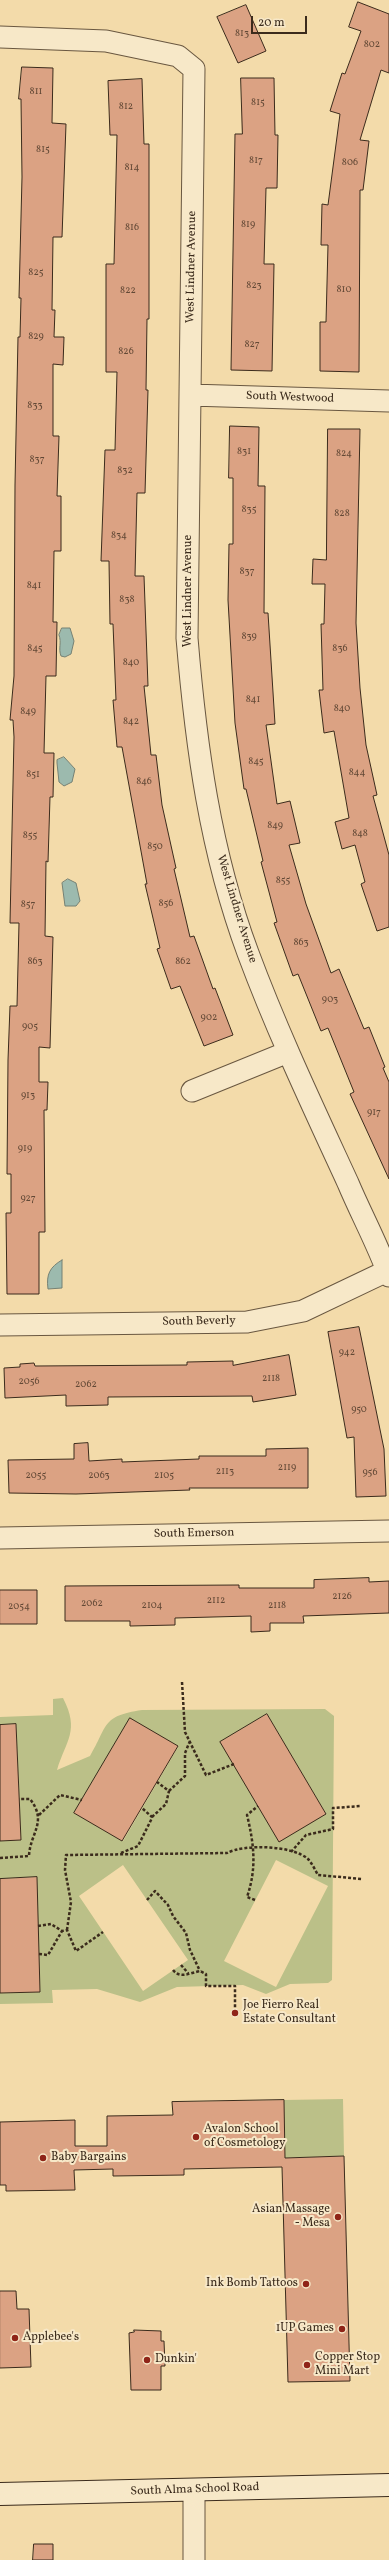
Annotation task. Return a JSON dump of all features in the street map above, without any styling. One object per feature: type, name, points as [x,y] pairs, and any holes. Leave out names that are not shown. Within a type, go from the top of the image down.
[{"type":"main road","name":"South Alma School Road","points":[[0,2494],[389,2485]]},
{"type":"street","name":"West Lindner Avenue","points":[[0,37],[106,41],[178,56],[194,69],[196,88],[187,638],[194,725],[206,806],[224,878],[248,952],[288,1052],[388,1274]]},
{"type":"street","name":"South Westwood","points":[[190,395],[389,402]]},
{"type":"street","points":[[192,1091],[288,1052]]},
{"type":"street","name":"South Beverly","points":[[0,1325],[247,1322],[303,1312],[388,1274]]},
{"type":"street","name":"South Emerson","points":[[0,1538],[389,1531]]},
{"type":"street","points":[[194,2490],[194,2560]]},
{"type":"path","points":[[182,1682],[185,1732],[206,1775],[234,1764]]},
{"type":"path","points":[[119,1854],[138,1846],[152,1817],[166,1804],[169,1791],[185,1776],[185,1753],[190,1742]]},
{"type":"path","points":[[157,1782],[169,1791]]},
{"type":"path","points":[[39,1816],[60,1795],[82,1800]]},
{"type":"path","points":[[0,1858],[29,1856],[30,1846],[36,1834],[39,1816],[38,1808],[30,1799],[19,1799]]},
{"type":"path","points":[[255,1900],[247,1897],[253,1880],[254,1846],[247,1815],[258,1806]]},
{"type":"path","points":[[291,1852],[306,1835],[333,1829],[334,1808],[361,1806]]},
{"type":"path","points":[[142,1808],[152,1817]]},
{"type":"path","points":[[103,1932],[76,1951],[67,1930],[71,1902],[65,1870],[66,1855],[227,1853],[237,1848],[254,1846],[291,1852],[307,1859],[318,1875],[362,1879]]},
{"type":"path","points":[[147,1900],[155,1891],[168,1905],[173,1916],[186,1933],[190,1950],[200,1971]]},
{"type":"path","points":[[38,1926],[51,1924],[62,1931],[67,1930]]},
{"type":"path","points":[[39,1954],[48,1954],[62,1931]]},
{"type":"path","points":[[181,1965],[188,1973]]},
{"type":"path","points":[[173,1970],[183,1976],[188,1973],[200,1971],[206,1974],[206,1986],[235,1986],[235,2013]]},
{"type":"green space","points":[[63,1698],[68,1709],[71,1727],[70,1735],[57,1770],[90,1756],[107,1724],[112,1719],[129,1712],[142,1710],[325,1709],[334,1716],[332,1980],[328,1983],[290,1984],[266,1994],[243,1985],[177,1987],[140,2002],[97,1989],[52,1990],[53,2003],[0,2004],[0,1993],[40,1992],[36,1877],[0,1879],[0,1841],[21,1840],[16,1724],[0,1725],[0,1717],[53,1715],[53,1699]],"holes":[[[267,1714],[326,1814],[221,1742]],[[178,1747],[123,1841],[74,1813]],[[276,1860],[328,1886],[276,1987],[224,1961]],[[123,1865],[188,1960],[143,1991],[79,1896]]]},
{"type":"green space","points":[[343,2099],[344,2156],[285,2158],[284,2100]]},
{"type":"shaded area","points":[[62,628],[70,628],[74,641],[71,654],[65,657],[61,656],[60,650],[59,635]]},
{"type":"shaded area","points":[[64,757],[75,769],[72,782],[64,786],[59,782],[57,760]]},
{"type":"shaded area","points":[[68,879],[76,883],[80,901],[76,906],[65,906],[62,883]]},
{"type":"shaded area","points":[[62,1260],[62,1288],[48,1289],[48,1275],[54,1265]]},
{"type":"building","points":[[358,2],[389,14],[389,73],[381,70],[360,140],[369,141],[363,190],[360,190],[359,372],[320,371],[320,322],[326,322],[328,245],[321,245],[322,204],[328,205],[340,114],[330,111],[342,73],[345,74],[361,31],[349,27]]},
{"type":"building","points":[[246,5],[266,51],[238,63],[217,17]]},
{"type":"building","points":[[22,67],[53,68],[52,123],[66,124],[62,237],[53,237],[52,310],[55,310],[54,337],[64,337],[63,365],[53,364],[53,436],[59,436],[57,496],[61,496],[61,551],[54,551],[53,622],[57,622],[56,676],[46,676],[44,753],[54,753],[53,797],[50,797],[48,862],[46,861],[45,936],[53,937],[50,1048],[39,1047],[39,1082],[48,1082],[47,1110],[44,1110],[45,1232],[39,1232],[39,1294],[7,1294],[6,1213],[11,1213],[11,1174],[7,1174],[8,1060],[10,1006],[17,1006],[19,923],[10,923],[14,737],[13,720],[10,720],[14,676],[15,485],[18,337],[20,337],[21,298],[19,298],[22,177],[21,99],[19,99]]},
{"type":"building","points":[[241,78],[274,78],[275,135],[278,135],[277,188],[266,188],[264,264],[274,264],[272,371],[231,370],[235,134],[242,134]]},
{"type":"building","points":[[142,79],[144,144],[149,144],[149,319],[147,319],[146,390],[148,390],[145,493],[137,493],[135,576],[144,576],[148,686],[144,686],[151,755],[156,755],[162,805],[176,868],[174,869],[190,937],[194,936],[213,989],[215,988],[233,1035],[204,1046],[180,986],[171,989],[157,949],[160,948],[145,884],[147,884],[122,747],[117,747],[113,700],[116,700],[113,624],[110,624],[109,561],[101,561],[105,450],[115,450],[117,372],[106,372],[106,264],[114,264],[117,135],[110,135],[108,81]]},
{"type":"building","points":[[230,426],[259,427],[258,486],[265,486],[264,613],[268,613],[275,724],[266,725],[277,804],[290,801],[300,843],[289,845],[306,904],[331,973],[339,969],[364,1029],[369,1027],[385,1067],[383,1068],[389,1082],[389,1179],[350,1094],[354,1092],[328,1028],[321,1031],[298,974],[293,976],[274,923],[277,922],[261,862],[263,861],[246,789],[244,789],[235,723],[228,600],[229,544],[233,544],[233,478],[229,478]]},
{"type":"building","points":[[328,429],[360,429],[356,623],[360,688],[366,745],[377,795],[373,796],[389,855],[389,927],[377,931],[361,884],[365,882],[355,845],[342,849],[335,822],[349,818],[334,731],[324,733],[319,690],[323,690],[321,624],[324,624],[325,584],[312,584],[313,559],[326,560]]},
{"type":"building","points":[[359,1327],[384,1449],[386,1496],[356,1497],[354,1437],[347,1438],[328,1332]]},
{"type":"building","points":[[289,1355],[296,1395],[253,1402],[252,1396],[108,1397],[108,1405],[66,1406],[66,1395],[5,1398],[4,1368],[20,1367],[20,1364],[34,1363],[35,1366],[187,1365],[187,1362],[233,1361],[233,1365]]},
{"type":"building","points":[[88,1443],[89,1461],[122,1459],[122,1462],[199,1459],[199,1456],[266,1456],[266,1449],[308,1448],[308,1488],[189,1488],[190,1490],[76,1494],[9,1493],[8,1460],[74,1459],[74,1444]]},
{"type":"building","points":[[369,1578],[369,1582],[389,1581],[389,1613],[303,1616],[304,1623],[270,1623],[270,1631],[251,1632],[251,1616],[175,1618],[175,1625],[130,1626],[130,1621],[65,1621],[65,1586],[239,1585],[239,1588],[314,1588],[314,1580]]},
{"type":"building","points":[[0,1590],[37,1590],[37,1624],[0,1624]]},
{"type":"building","points":[[267,1714],[326,1814],[279,1842],[220,1742]]},
{"type":"building","points":[[130,1718],[178,1746],[122,1841],[74,1813]]},
{"type":"building","points":[[16,1724],[21,1840],[0,1841],[0,1725]]},
{"type":"building","points":[[37,1877],[40,1992],[0,1993],[0,1879]]},
{"type":"building","points":[[284,2100],[285,2158],[344,2156],[350,2381],[288,2382],[282,2167],[184,2169],[184,2175],[113,2176],[113,2169],[74,2170],[75,2190],[6,2191],[6,2185],[0,2185],[0,2122],[75,2120],[75,2146],[107,2146],[107,2116],[173,2115],[172,2102]]},
{"type":"building","name":"Applebee's","points":[[0,2291],[16,2291],[17,2309],[29,2309],[31,2367],[0,2368]]},
{"type":"building","name":"Dunkin'","points":[[134,2330],[161,2331],[161,2341],[164,2341],[165,2366],[161,2366],[161,2390],[131,2390],[129,2333],[134,2332]]},
{"type":"building","points":[[34,2544],[53,2544],[53,2560],[33,2560]]},
{"type":"place","name":"Joe Fierro Real Estate Consultant","points":[[235,2013]]},
{"type":"place","name":"Avalon School of Cosmetology","points":[[196,2137]]},
{"type":"place","name":"Baby Bargains","points":[[43,2158]]},
{"type":"place","name":"Asian Massage - Mesa","points":[[338,2217]]},
{"type":"place","name":"Ink Bomb Tattoos","points":[[306,2284]]},
{"type":"place","name":"1UP Games","points":[[342,2329]]},
{"type":"place","name":"Applebee's","points":[[15,2338]]},
{"type":"place","name":"Dunkin'","points":[[147,2360]]},
{"type":"place","name":"Copper Stop Mini Mart","points":[[307,2365]]}]
